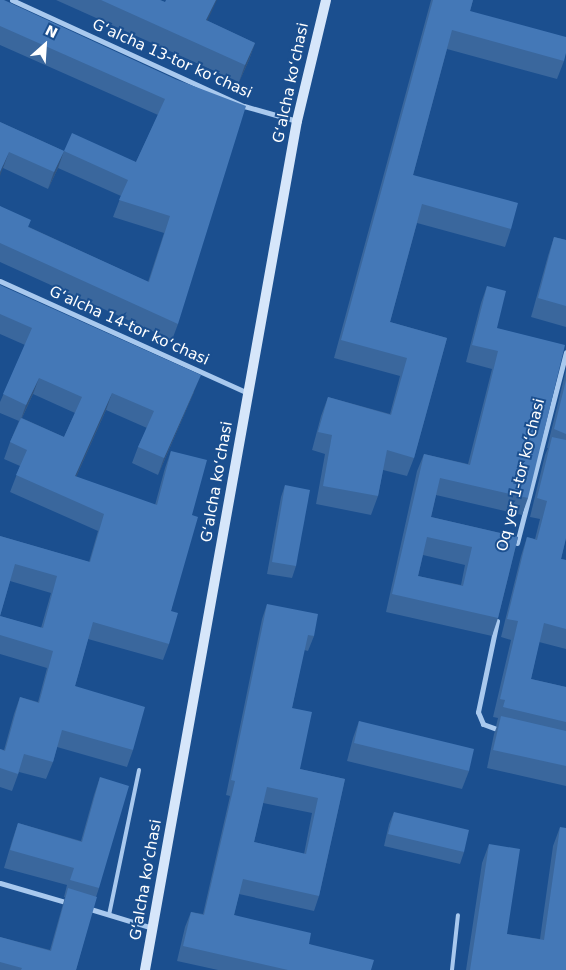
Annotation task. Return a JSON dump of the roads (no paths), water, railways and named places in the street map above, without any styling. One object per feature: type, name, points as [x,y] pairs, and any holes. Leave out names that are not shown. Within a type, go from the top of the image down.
[{"type":"street","name":"Gʻalcha 13-tor koʻchasi","points":[[12,0],[244,106],[297,121]]},
{"type":"street","name":"Gʻalcha koʻchasi","points":[[145,970],[297,121],[326,0]]},
{"type":"street","name":"Gʻalcha 14-tor koʻchasi","points":[[0,281],[248,393]]},
{"type":"street","name":"Oq yer 1-tor koʻchasi","points":[[514,556],[566,352]]},
{"type":"street","points":[[499,614],[478,712],[483,724],[510,733]]},
{"type":"street","points":[[0,884],[73,904]]},
{"type":"street","points":[[82,907],[153,928]]},
{"type":"lane","points":[[540,450],[549,452]]},
{"type":"lane","points":[[109,915],[139,770]]},
{"type":"lane","points":[[452,970],[458,915]]}]
